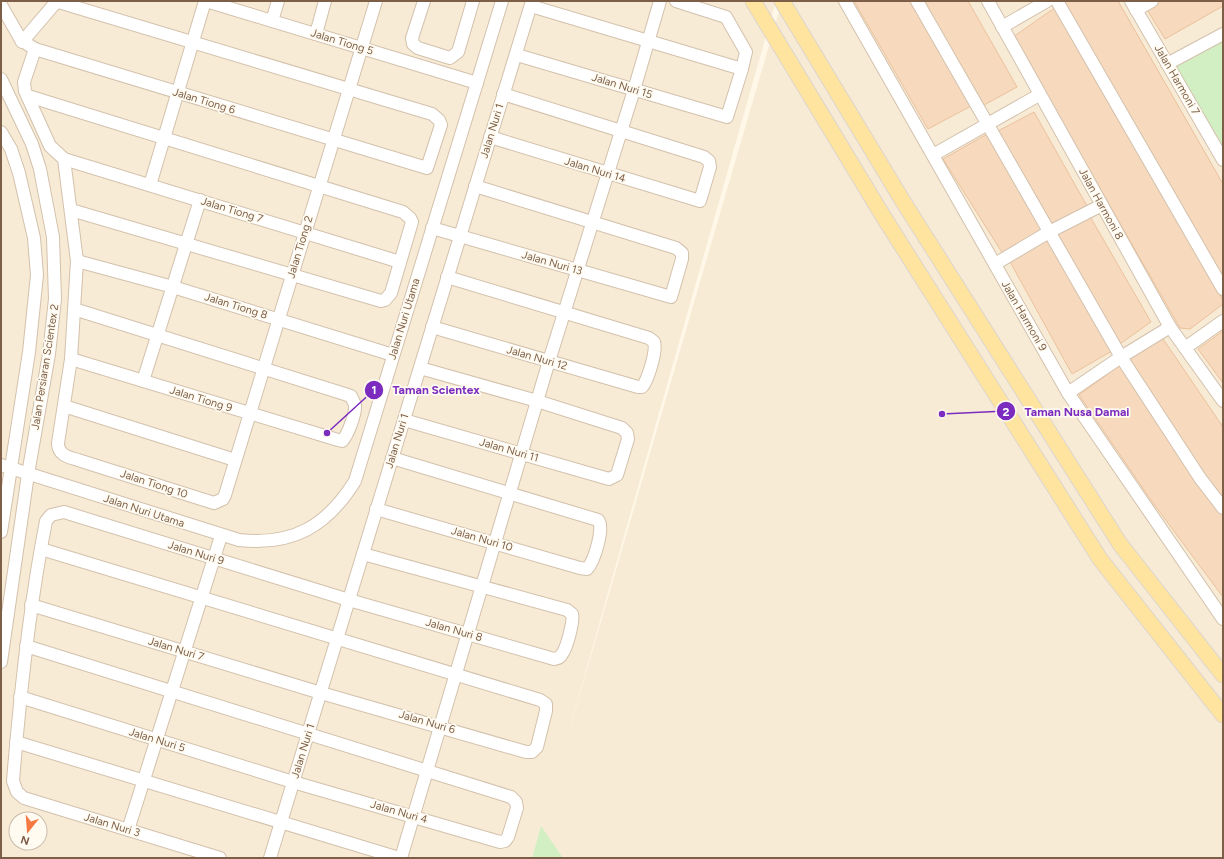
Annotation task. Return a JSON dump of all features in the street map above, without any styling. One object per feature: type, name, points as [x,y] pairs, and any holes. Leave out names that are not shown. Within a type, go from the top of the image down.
[{"type":"main road","points":[[753,1],[883,216],[1100,559],[1223,715]]},
{"type":"main road","points":[[782,1],[904,203],[1120,544],[1223,675]]},
{"type":"street","points":[[1,5],[22,42],[56,1],[348,89]]},
{"type":"street","name":"Jalan Tiong 5","points":[[205,1],[477,83]]},
{"type":"street","points":[[150,185],[205,1]]},
{"type":"street","points":[[272,21],[278,1]]},
{"type":"street","points":[[316,34],[325,1]]},
{"type":"street","name":"Jalan Tiong 2","points":[[225,493],[376,1]]},
{"type":"street","points":[[424,1],[412,38],[413,44],[418,48],[447,58],[454,57],[458,52],[473,1]]},
{"type":"street","name":"Jalan Nuri Utama","points":[[6,466],[221,536],[256,542],[274,541],[295,536],[315,526],[330,514],[343,500],[355,481],[502,1]]},
{"type":"street","points":[[456,674],[41,549],[31,605],[16,742],[400,858],[427,771],[468,634],[521,453],[634,90],[660,1]]},
{"type":"street","points":[[531,3],[742,69],[745,50],[727,19],[724,16],[676,1]]},
{"type":"street","name":"Jalan Harmoni 9","points":[[845,1],[1068,393],[1223,619]]},
{"type":"street","points":[[917,1],[1120,357],[1200,478],[1223,508]]},
{"type":"street","name":"Jalan Harmoni 8","points":[[988,1],[1170,326],[1223,402]]},
{"type":"street","points":[[1002,27],[1047,1]]},
{"type":"street","points":[[1057,1],[1223,289]]},
{"type":"street","points":[[1134,5],[1152,1]]},
{"type":"street","name":"Jalan Nuri 1","points":[[270,858],[503,94],[517,55],[531,3]]},
{"type":"street","name":"Jalan Harmoni 7","points":[[1134,5],[1223,160]]},
{"type":"street","points":[[1168,64],[1223,34]]},
{"type":"street","name":"Jalan Tiong 6","points":[[22,42],[35,49],[428,168],[441,125],[436,117],[348,89]]},
{"type":"street","points":[[35,49],[24,82],[24,88],[50,146],[64,159],[77,261],[71,359],[64,406],[235,460]]},
{"type":"street","name":"Jalan Nuri 15","points":[[517,55],[728,117],[742,69]]},
{"type":"street","name":"Jalan Persiaran Scientex 2","points":[[1,79],[32,144],[40,169],[53,237],[56,299],[49,354],[28,474],[1,662]]},
{"type":"street","points":[[503,94],[621,130]]},
{"type":"street","points":[[933,155],[1039,94]]},
{"type":"street","points":[[28,96],[407,214],[410,218],[411,227],[391,293],[385,300],[380,301],[71,210]]},
{"type":"street","name":"Jalan Nuri 14","points":[[490,137],[607,174],[700,201],[710,168],[707,158],[621,130]]},
{"type":"street","name":"Jalan Persiaran Scientex 2","points":[[1,132],[11,149],[19,173],[34,238],[38,275],[29,352],[6,466],[1,532]]},
{"type":"street","name":"Jalan Tiong 7","points":[[64,159],[400,262]]},
{"type":"street","points":[[475,186],[592,222]]},
{"type":"street","points":[[143,381],[200,200]]},
{"type":"street","points":[[995,264],[1049,232],[1102,205]]},
{"type":"street","name":"Jalan Nuri 13","points":[[432,228],[671,297],[682,259],[679,250],[592,222]]},
{"type":"street","name":"Jalan Tiong 8","points":[[77,261],[173,287],[393,355]]},
{"type":"street","points":[[447,277],[564,313]]},
{"type":"street","points":[[74,309],[264,369]]},
{"type":"street","name":"Jalan Nuri 12","points":[[432,327],[642,387],[646,382],[655,349],[652,340],[564,313]]},
{"type":"street","points":[[1185,348],[1223,321]]},
{"type":"street","points":[[1068,393],[1120,357],[1170,326]]},
{"type":"street","name":"Jalan Tiong 9","points":[[71,359],[342,441],[347,434],[354,410],[355,405],[351,396],[264,369]]},
{"type":"street","points":[[420,368],[537,401]]},
{"type":"street","name":"Jalan Nuri 11","points":[[404,420],[609,479],[617,475],[628,439],[625,430],[537,401]]},
{"type":"street","name":"Jalan Tiong 10","points":[[64,406],[58,447],[62,454],[210,502],[219,502],[225,493]]},
{"type":"street","points":[[392,458],[510,492]]},
{"type":"street","name":"Jalan Nuri 10","points":[[376,509],[587,569],[591,564],[601,528],[598,520],[510,492]]},
{"type":"street","name":"Jalan Nuri 9","points":[[41,549],[46,521],[51,515],[64,512],[349,600]]},
{"type":"street","points":[[128,830],[221,536]]},
{"type":"street","points":[[363,554],[482,586]]},
{"type":"street","name":"Jalan Nuri 8","points":[[349,600],[554,659],[559,658],[564,653],[573,620],[570,611],[482,586]]},
{"type":"street","name":"Jalan Nuri 7","points":[[31,605],[321,693]]},
{"type":"street","points":[[26,646],[427,771]]},
{"type":"street","name":"Jalan Nuri 6","points":[[321,693],[440,726],[526,752],[532,752],[536,747],[546,711],[543,702],[456,674]]},
{"type":"street","name":"Jalan Nuri 5","points":[[20,697],[293,782]]},
{"type":"street","name":"Jalan Nuri 3","points":[[16,742],[13,781],[17,792],[24,798],[220,858]]},
{"type":"street","name":"Jalan Nuri 4","points":[[293,782],[500,842],[505,841],[508,837],[517,808],[514,799],[427,771]]},
{"type":"shaded area","points":[[1,1],[776,1],[564,748],[782,1],[1223,1],[1223,858],[563,858],[541,827],[532,858],[1,858]]},
{"type":"green space","points":[[1223,28],[1223,153],[1168,61]]},
{"type":"green space","points":[[541,826],[563,858],[532,858]]},
{"type":"building","points":[[854,1],[912,1],[971,106],[928,129]]},
{"type":"building","points":[[922,1],[968,1],[1017,87],[984,105]]},
{"type":"building","points":[[1067,1],[1118,1],[1223,184],[1223,280],[1063,4]]},
{"type":"building","points":[[1157,1],[1223,1],[1223,6],[1165,39],[1146,8]]},
{"type":"building","points":[[1056,7],[1223,300],[1223,304],[1190,329],[1180,328],[1013,37]]},
{"type":"building","points":[[1034,112],[1087,206],[1049,226],[996,132]]},
{"type":"building","points":[[987,134],[1045,231],[1003,254],[943,159]]},
{"type":"building","points":[[1088,213],[1151,322],[1117,346],[1054,234]]},
{"type":"building","points":[[1047,237],[1112,351],[1072,374],[1009,260]]},
{"type":"building","points":[[1223,331],[1223,383],[1198,349]]},
{"type":"building","points":[[1161,336],[1223,427],[1223,501],[1126,358]]},
{"type":"building","points":[[1120,365],[1194,478],[1223,516],[1223,597],[1153,503],[1079,395]]},
{"type":"place","name":"Taman Nusa Damai","points":[[942,414]]},
{"type":"place","name":"Taman Scientex","points":[[327,433]]}]
